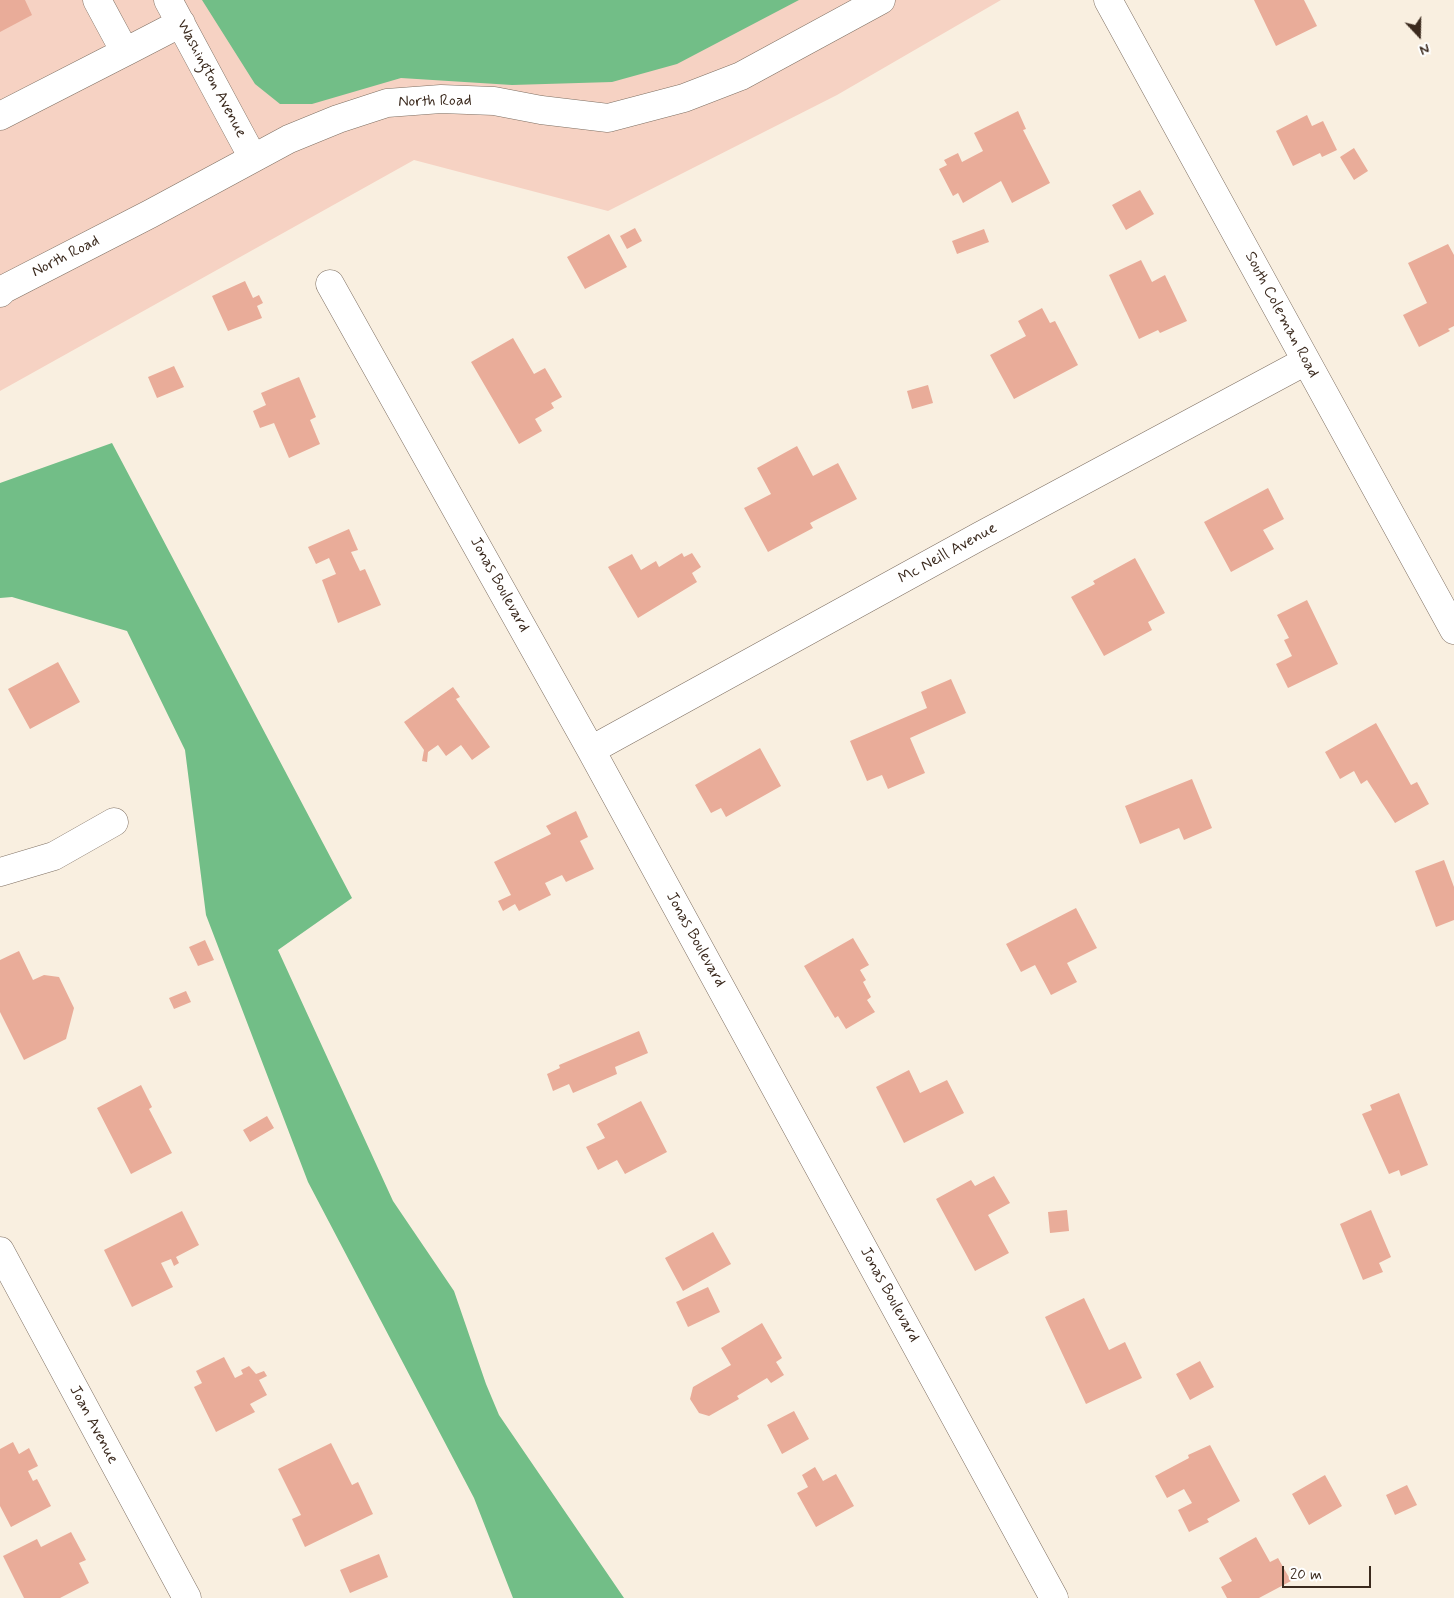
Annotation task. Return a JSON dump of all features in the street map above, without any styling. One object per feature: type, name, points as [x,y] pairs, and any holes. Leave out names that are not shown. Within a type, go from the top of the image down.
[{"type":"street","points":[[97,0],[125,52]]},
{"type":"street","name":"North Road","points":[[1,290],[289,138],[338,119],[387,103],[441,99],[494,101],[540,110],[608,118],[684,98],[741,76],[881,0]]},
{"type":"street","name":"South Coleman Road","points":[[1108,0],[1454,630]]},
{"type":"street","points":[[0,116],[125,52],[175,12]]},
{"type":"street","name":"Washington Avenue","points":[[175,12],[254,158]]},
{"type":"street","name":"Jonas Boulevard","points":[[330,284],[591,750],[1054,1598]]},
{"type":"street","name":"Mc Neill Avenue","points":[[591,750],[980,536],[1306,361]]},
{"type":"street","points":[[0,872],[54,856],[114,822]]},
{"type":"street","name":"Joan Avenue","points":[[0,1250],[187,1598]]},
{"type":"shaded area","points":[[0,0],[1001,0],[837,95],[608,211],[414,160],[0,391]]},
{"type":"green space","points":[[202,0],[799,0],[677,64],[612,82],[512,85],[401,78],[312,104],[280,104],[255,84]]},
{"type":"green space","points":[[112,443],[352,898],[278,950],[393,1201],[454,1291],[486,1384],[499,1415],[624,1598],[513,1598],[474,1498],[308,1182],[206,915],[185,750],[127,631],[12,597],[0,598],[0,483]]},
{"type":"building","points":[[0,0],[25,0],[32,15],[0,32]]},
{"type":"building","points":[[1254,0],[1304,0],[1317,26],[1276,46]]},
{"type":"building","points":[[1018,111],[1026,129],[1023,130],[1050,183],[1012,203],[1001,181],[963,203],[958,193],[953,196],[939,169],[947,165],[944,160],[958,153],[962,162],[983,151],[974,133]]},
{"type":"building","points":[[1307,115],[1312,126],[1323,121],[1337,150],[1322,157],[1320,153],[1293,166],[1276,131]]},
{"type":"building","points":[[1354,148],[1368,171],[1354,180],[1340,157]]},
{"type":"building","points":[[1140,190],[1154,214],[1126,230],[1112,205]]},
{"type":"building","points":[[635,228],[642,241],[627,249],[620,236]]},
{"type":"building","points":[[984,229],[989,242],[957,254],[952,241]]},
{"type":"building","points":[[609,234],[627,267],[585,289],[567,257]]},
{"type":"building","points":[[1448,244],[1454,255],[1454,326],[1448,329],[1450,331],[1419,347],[1403,315],[1427,303],[1408,263]]},
{"type":"building","points":[[1141,260],[1152,282],[1165,275],[1187,321],[1160,333],[1158,330],[1139,339],[1109,275]]},
{"type":"building","points":[[245,281],[253,298],[259,295],[263,303],[257,306],[262,318],[228,331],[212,296]]},
{"type":"building","points":[[1042,308],[1050,323],[1055,321],[1078,365],[1014,399],[990,355],[1026,336],[1018,321]]},
{"type":"building","points":[[513,338],[534,374],[545,368],[562,397],[551,403],[554,408],[535,419],[542,431],[519,444],[471,362]]},
{"type":"building","points":[[174,366],[184,387],[157,398],[148,377]]},
{"type":"building","points":[[299,377],[316,417],[310,420],[320,444],[289,458],[274,423],[260,428],[253,411],[266,405],[261,393]]},
{"type":"building","points":[[928,385],[933,403],[912,409],[907,391]]},
{"type":"building","points":[[797,446],[813,476],[838,463],[857,499],[810,523],[813,528],[768,552],[744,508],[771,494],[757,468]]},
{"type":"building","points":[[1268,488],[1284,519],[1263,530],[1274,549],[1231,572],[1204,522]]},
{"type":"building","points":[[349,529],[358,550],[351,552],[360,571],[365,569],[381,605],[338,623],[322,580],[336,574],[329,558],[316,564],[308,547]]},
{"type":"building","points":[[682,553],[684,557],[692,553],[701,567],[692,573],[697,582],[638,618],[608,567],[632,554],[641,570],[656,561],[659,567]]},
{"type":"building","points":[[1135,558],[1165,613],[1148,622],[1152,630],[1104,656],[1071,597],[1095,584],[1093,581]]},
{"type":"building","points":[[1307,600],[1338,664],[1288,688],[1276,664],[1292,656],[1284,640],[1289,638],[1277,615]]},
{"type":"building","points":[[58,662],[80,702],[30,729],[8,689]]},
{"type":"building","points":[[951,679],[966,713],[910,738],[925,773],[888,789],[882,775],[867,781],[850,741],[927,708],[921,692]]},
{"type":"building","points":[[453,687],[460,697],[456,699],[490,747],[472,760],[461,745],[446,756],[438,745],[428,752],[427,762],[422,761],[424,750],[404,722]]},
{"type":"building","points":[[1376,723],[1411,785],[1417,782],[1429,804],[1395,823],[1367,780],[1361,784],[1354,771],[1340,779],[1325,752]]},
{"type":"building","points":[[760,748],[781,786],[726,817],[721,808],[711,813],[695,785]]},
{"type":"building","points":[[1192,779],[1212,828],[1184,840],[1179,828],[1140,844],[1125,806]]},
{"type":"building","points":[[576,811],[588,837],[580,841],[594,869],[566,882],[562,875],[545,883],[551,895],[519,911],[515,904],[503,911],[498,901],[511,895],[494,862],[551,834],[546,826]]},
{"type":"building","points":[[1444,860],[1454,887],[1454,920],[1436,927],[1415,871]]},
{"type":"building","points":[[1076,908],[1097,948],[1067,963],[1077,982],[1051,995],[1035,965],[1021,972],[1006,944]]},
{"type":"building","points":[[853,938],[869,965],[860,970],[866,980],[863,982],[871,997],[867,1000],[875,1012],[846,1029],[838,1016],[835,1018],[804,966]]},
{"type":"building","points":[[205,940],[214,960],[198,966],[189,947]]},
{"type":"building","points":[[19,951],[33,980],[44,975],[59,977],[74,1008],[66,1039],[24,1060],[0,1012],[0,960]]},
{"type":"building","points":[[186,991],[191,1002],[174,1009],[169,998]]},
{"type":"building","points":[[639,1031],[648,1053],[615,1067],[617,1074],[573,1093],[569,1084],[553,1091],[547,1074],[560,1068],[559,1065]]},
{"type":"building","points":[[909,1070],[920,1093],[947,1080],[964,1113],[904,1143],[876,1087]]},
{"type":"building","points":[[141,1085],[152,1107],[149,1109],[172,1153],[131,1174],[97,1108]]},
{"type":"building","points":[[1399,1093],[1428,1165],[1401,1176],[1399,1170],[1389,1174],[1362,1114],[1372,1110],[1370,1105]]},
{"type":"building","points":[[641,1101],[667,1152],[625,1174],[617,1160],[598,1170],[586,1147],[605,1138],[597,1124]]},
{"type":"building","points":[[267,1116],[274,1128],[250,1142],[243,1130]]},
{"type":"building","points":[[994,1176],[1010,1203],[988,1215],[1009,1253],[975,1271],[936,1199],[971,1180],[975,1186]]},
{"type":"building","points":[[1067,1210],[1069,1231],[1050,1233],[1048,1212]]},
{"type":"building","points":[[1371,1210],[1391,1257],[1379,1263],[1383,1272],[1363,1280],[1340,1224]]},
{"type":"building","points":[[182,1211],[199,1245],[176,1257],[179,1263],[174,1266],[171,1259],[161,1263],[173,1287],[132,1307],[104,1250]]},
{"type":"building","points":[[713,1232],[731,1264],[683,1291],[665,1258]]},
{"type":"building","points":[[708,1287],[720,1312],[688,1327],[676,1302]]},
{"type":"building","points":[[1084,1298],[1109,1350],[1125,1342],[1142,1378],[1086,1404],[1045,1317]]},
{"type":"building","points":[[762,1323],[782,1358],[776,1362],[784,1375],[771,1383],[767,1378],[737,1396],[739,1399],[709,1416],[699,1413],[690,1399],[693,1387],[731,1365],[721,1348]]},
{"type":"building","points":[[224,1357],[235,1378],[243,1374],[241,1370],[249,1366],[256,1374],[264,1371],[267,1376],[259,1380],[267,1395],[250,1404],[255,1412],[216,1432],[194,1387],[202,1383],[196,1371]]},
{"type":"building","points":[[1200,1361],[1214,1387],[1190,1400],[1176,1374]]},
{"type":"building","points":[[794,1411],[809,1439],[782,1454],[767,1425]]},
{"type":"building","points":[[13,1442],[19,1454],[29,1448],[38,1466],[28,1471],[33,1481],[37,1479],[51,1506],[11,1527],[0,1506],[0,1449]]},
{"type":"building","points":[[331,1443],[352,1485],[358,1482],[373,1514],[305,1547],[292,1519],[301,1515],[278,1469]]},
{"type":"building","points":[[1210,1445],[1240,1501],[1207,1519],[1209,1522],[1189,1532],[1178,1510],[1192,1503],[1184,1489],[1167,1498],[1155,1476],[1189,1458],[1188,1455]]},
{"type":"building","points":[[815,1467],[823,1481],[836,1474],[854,1506],[816,1527],[797,1493],[808,1487],[802,1475]]},
{"type":"building","points":[[1325,1475],[1342,1506],[1309,1525],[1292,1494]]},
{"type":"building","points":[[1407,1485],[1417,1505],[1395,1515],[1386,1495]]},
{"type":"building","points":[[71,1532],[86,1560],[79,1563],[89,1583],[60,1598],[24,1598],[3,1556],[37,1539],[41,1547]]},
{"type":"building","points":[[1256,1537],[1270,1562],[1278,1558],[1291,1581],[1259,1598],[1227,1598],[1221,1587],[1232,1581],[1219,1558]]},
{"type":"building","points":[[379,1554],[388,1577],[350,1593],[340,1570]]}]
